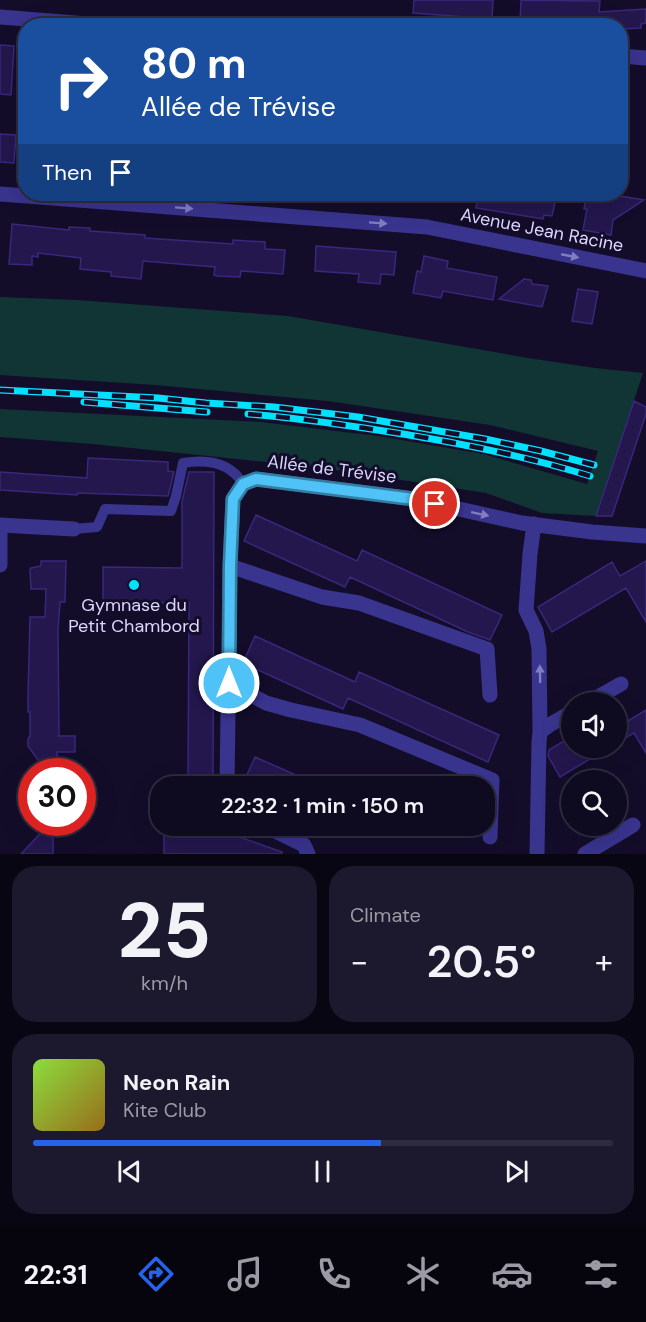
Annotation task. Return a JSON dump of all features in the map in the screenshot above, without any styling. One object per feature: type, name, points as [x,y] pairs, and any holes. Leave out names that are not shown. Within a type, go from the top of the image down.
[{"type":"street","points":[[0,17],[18,18]]},
{"type":"street","points":[[628,57],[646,58]]},
{"type":"street","name":"Avenue Jean Racine","points":[[0,194],[18,195]]},
{"type":"street","name":"Avenue Jean Racine","points":[[137,201],[427,227],[646,271]]},
{"type":"street","name":"Allée de Trévise","points":[[227,776],[233,499],[250,482],[414,499],[534,524],[646,536]]},
{"type":"street","points":[[534,524],[526,610],[536,632],[539,649],[540,732],[537,854]]},
{"type":"street","points":[[0,565],[0,525],[74,529]]},
{"type":"street","points":[[230,566],[322,597],[359,603],[487,649],[490,695]]},
{"type":"street","points":[[229,683],[266,703],[291,711],[360,725],[492,780],[490,837]]},
{"type":"street","points":[[607,692],[621,684]]},
{"type":"street","points":[[540,732],[561,718]]},
{"type":"street","points":[[585,854],[633,825]]},
{"type":"street","points":[[286,836],[304,845],[308,854]]},
{"type":"lane","points":[[74,529],[97,528],[105,509],[171,511],[183,463],[220,464],[250,482]]},
{"type":"green space","points":[[0,297],[77,300],[288,316],[528,358],[643,373],[596,516],[542,513],[486,493],[323,468],[93,444],[0,437],[0,409],[261,422],[378,436],[483,454],[587,484],[598,451],[490,425],[328,401],[155,385],[0,375]]},
{"type":"building","points":[[414,0],[493,0],[492,18],[413,13]]},
{"type":"building","points":[[521,0],[600,1],[599,12],[646,9],[646,23],[641,24],[641,28],[628,29],[628,18],[520,18]]},
{"type":"building","points":[[0,45],[14,46],[11,95],[0,94]]},
{"type":"building","points":[[0,134],[16,135],[14,163],[0,162]]},
{"type":"building","points":[[628,197],[644,200],[613,220],[611,235],[583,230],[587,209],[584,209],[586,201],[628,201]]},
{"type":"building","points":[[477,201],[555,201],[552,216],[544,215],[543,219],[476,208]]},
{"type":"building","points":[[12,224],[69,230],[69,227],[90,228],[90,231],[145,235],[145,238],[233,244],[233,240],[265,242],[265,249],[285,250],[283,274],[241,271],[240,277],[217,276],[214,275],[215,267],[143,261],[141,279],[111,276],[111,272],[80,269],[81,258],[38,253],[38,257],[32,256],[32,265],[9,264]]},
{"type":"building","points":[[316,246],[396,252],[394,275],[381,274],[380,284],[358,282],[359,274],[315,271]]},
{"type":"building","points":[[424,256],[448,261],[447,268],[497,277],[493,300],[443,291],[441,298],[413,293],[417,271],[421,272]]},
{"type":"building","points":[[524,279],[531,280],[532,284],[548,286],[542,307],[499,299]]},
{"type":"building","points":[[578,289],[598,292],[592,324],[572,321]]},
{"type":"building","points":[[634,401],[646,407],[646,414],[612,516],[596,516]]},
{"type":"building","points":[[88,458],[168,462],[168,471],[174,472],[168,496],[78,493],[77,495],[0,490],[0,472],[87,478]]},
{"type":"building","points":[[189,472],[214,472],[213,776],[188,776],[189,603],[103,602],[103,567],[182,568],[182,501]]},
{"type":"building","points":[[256,515],[357,561],[362,550],[502,615],[490,640],[350,577],[345,587],[244,541]]},
{"type":"building","points":[[41,561],[66,561],[65,602],[60,602],[58,630],[59,736],[75,736],[75,752],[57,752],[57,758],[37,758],[28,746],[30,736],[28,695],[30,617],[45,617],[46,589],[31,589],[30,570],[41,566]]},
{"type":"building","points":[[646,561],[646,622],[626,588],[552,632],[538,607],[612,562],[620,576]]},
{"type":"building","points":[[255,636],[355,682],[359,672],[499,735],[488,762],[348,698],[343,709],[243,663]]},
{"type":"building","points":[[646,710],[646,753],[634,733],[627,737],[627,719],[628,721]]},
{"type":"building","points":[[561,743],[561,758],[592,758],[572,770],[561,770],[560,777],[548,756],[549,750]]},
{"type":"building","points":[[255,757],[298,776],[246,776]]},
{"type":"building","points":[[38,836],[53,836],[53,854],[21,854]]},
{"type":"building","points":[[164,836],[237,836],[282,852],[282,854],[164,854]]},
{"type":"railway","points":[[0,390],[158,398],[274,407],[358,417],[485,439],[594,465]]},
{"type":"railway","points":[[84,402],[207,412]]},
{"type":"railway","points":[[248,414],[325,422],[482,448],[590,476]]},
{"type":"place","name":"Gymnase du Petit Chambord","points":[[134,585]]},
{"type":"route","points":[[229,683],[233,499],[243,484],[256,479],[414,499],[435,504]]}]
